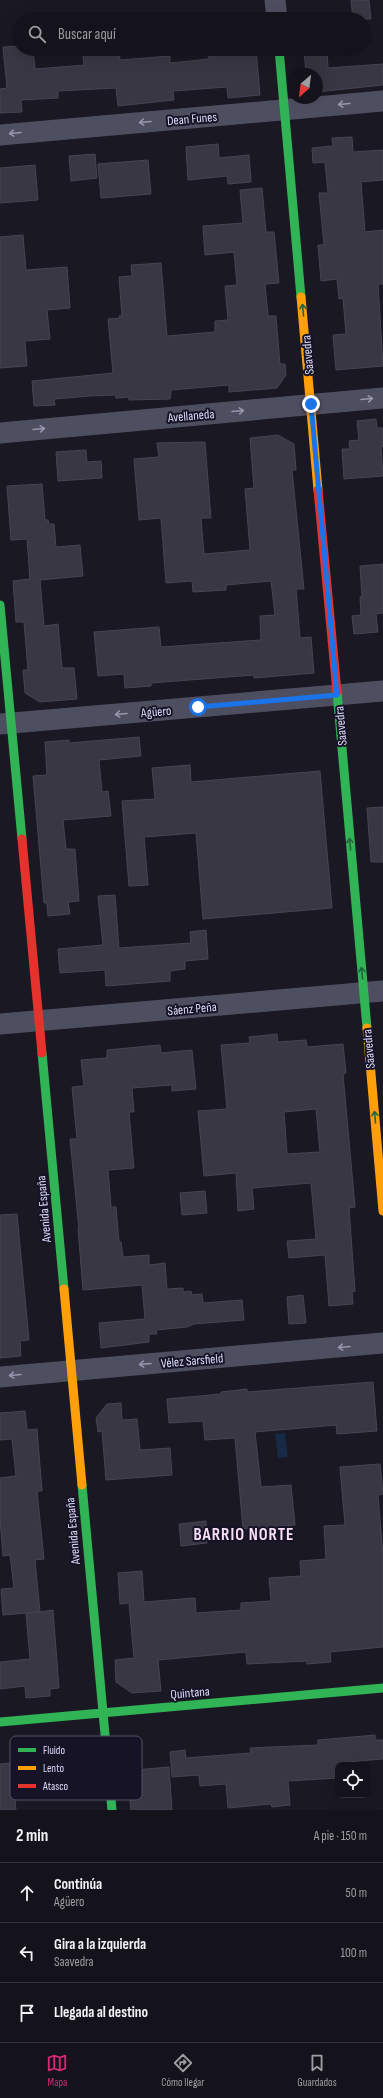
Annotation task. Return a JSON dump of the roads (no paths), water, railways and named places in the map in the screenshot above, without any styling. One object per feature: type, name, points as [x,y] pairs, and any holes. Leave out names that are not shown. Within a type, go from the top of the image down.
[{"type":"main road","name":"Saavedra","points":[[281,56],[337,695],[373,992],[383,1212]]},
{"type":"main road","name":"Avenida España","points":[[0,605],[6,724],[38,1021],[104,1736]]},
{"type":"main road","name":"Quintana","points":[[0,1722],[383,1688]]},
{"type":"main road","name":"Avenida España","points":[[111,1800],[112,1810]]},
{"type":"street","points":[[275,0],[276,12]]},
{"type":"street","name":"Dean Funes","points":[[0,135],[383,101]]},
{"type":"street","name":"Avellaneda","points":[[0,433],[383,398]]},
{"type":"street","name":"Agüero","points":[[6,724],[383,691]]},
{"type":"street","name":"Sáenz Peña","points":[[0,1024],[373,992]]},
{"type":"street","name":"Vélez Sarsfield","points":[[0,1377],[383,1343]]},
{"type":"water","points":[[285,1433],[288,1457],[278,1458],[275,1434]]},
{"type":"district","name":"BARRIO NORTE","points":[[244,1534]]}]
